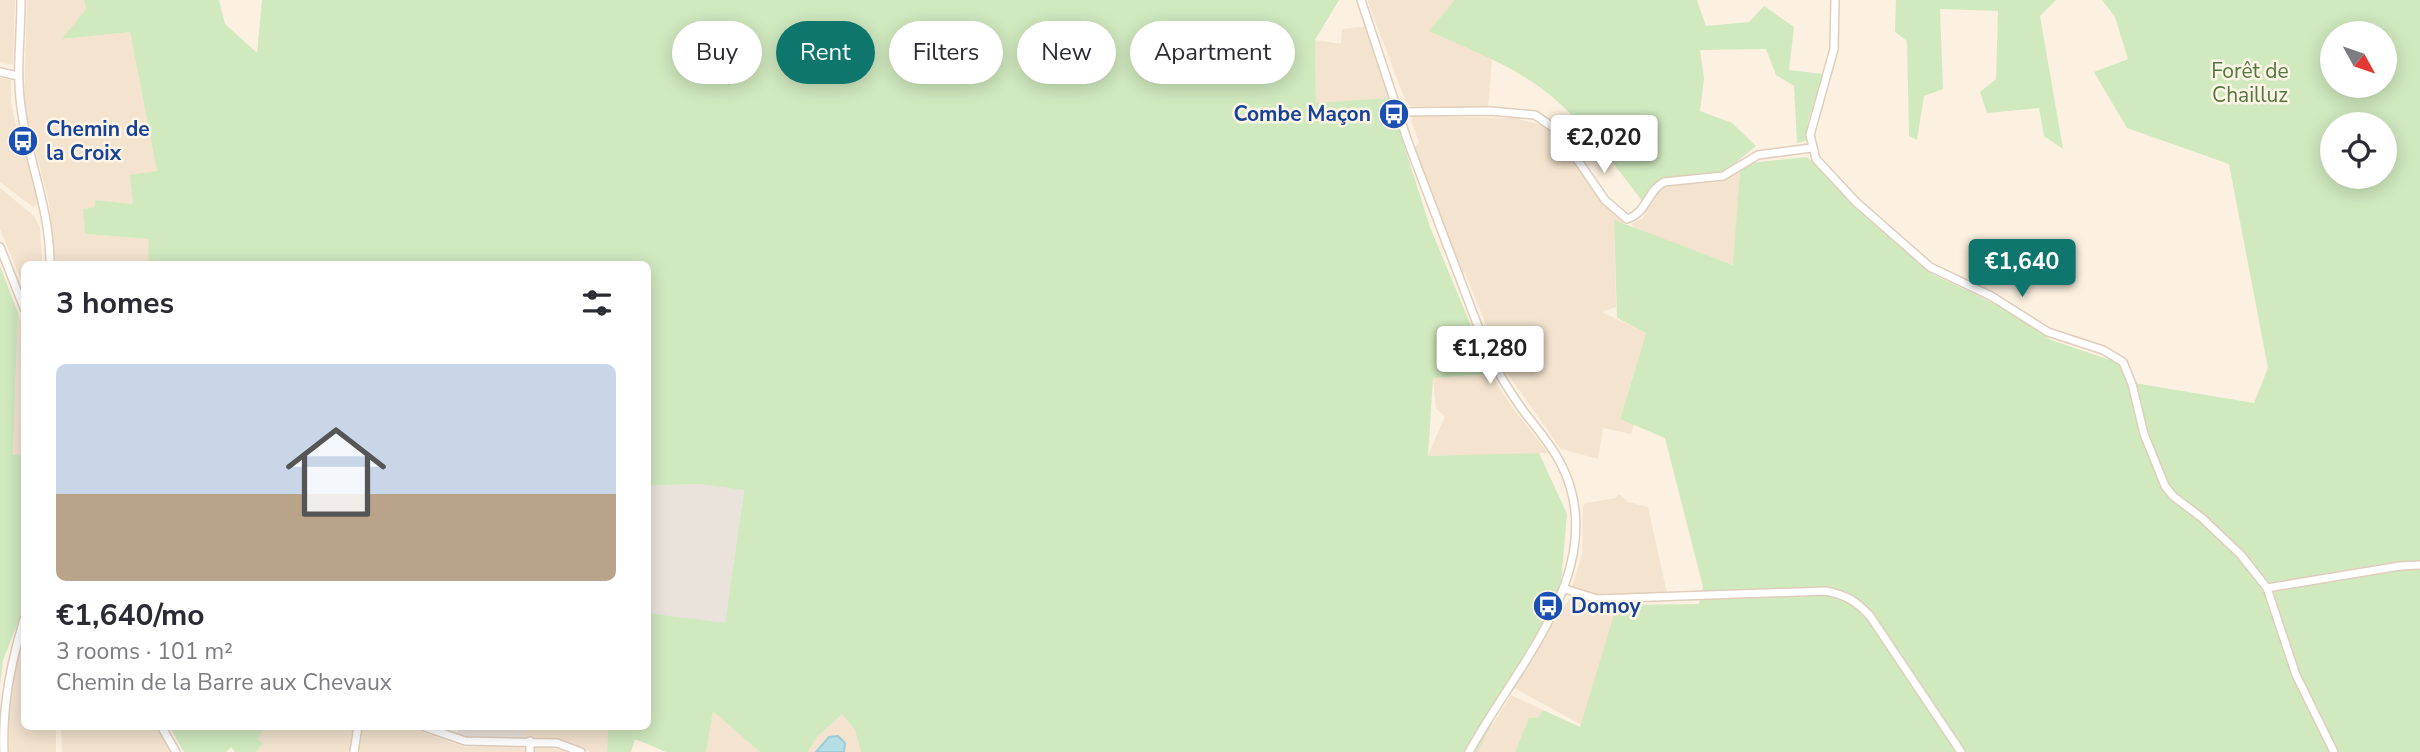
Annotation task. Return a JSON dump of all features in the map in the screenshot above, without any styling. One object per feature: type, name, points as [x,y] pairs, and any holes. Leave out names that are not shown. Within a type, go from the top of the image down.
[{"type":"street","points":[[21,0],[18,76],[21,108],[44,201],[50,235],[50,261]]},
{"type":"street","points":[[1361,0],[1455,272],[1487,350],[1507,387],[1555,451],[1572,492],[1576,544],[1565,589],[1469,752]]},
{"type":"street","points":[[1835,0],[1834,49],[1810,135],[1811,148],[1829,176],[1930,267],[1991,296],[2048,332],[2114,355],[2123,362],[2133,384],[2144,434],[2165,486],[2172,496],[2202,518],[2241,555],[2267,588],[2296,675],[2334,752]]},
{"type":"street","points":[[0,72],[18,76]]},
{"type":"street","points":[[1398,112],[1490,111],[1535,115],[1557,130],[1605,200],[1627,219],[1640,212],[1656,186],[1664,182],[1723,176],[1758,156],[1811,148]]},
{"type":"street","points":[[0,247],[21,300]]},
{"type":"street","points":[[2267,588],[2420,565]]},
{"type":"street","points":[[1565,589],[1597,598],[1826,590],[1842,594],[1855,600],[1870,616],[1961,752]]},
{"type":"street","points":[[4,752],[2,719],[21,630]]},
{"type":"street","points":[[163,730],[176,752]]},
{"type":"street","points":[[354,752],[357,730]]},
{"type":"street","points":[[433,730],[464,741],[557,743],[581,752]]},
{"type":"street","points":[[530,741],[530,752]]},
{"type":"shaded area","points":[[0,0],[15,0],[13,65],[0,62]]},
{"type":"shaded area","points":[[27,0],[84,0],[86,9],[63,39],[130,32],[157,171],[133,204],[95,200],[95,207],[84,209],[85,234],[150,239],[148,261],[55,261],[49,203],[24,106]]},
{"type":"shaded area","points":[[1367,0],[1456,0],[1437,30],[1492,59],[1488,108],[1410,106],[1406,102]]},
{"type":"shaded area","points":[[1367,26],[1389,98],[1316,104],[1315,40],[1341,44],[1342,29]]},
{"type":"shaded area","points":[[0,78],[11,80],[11,102],[21,150],[27,148],[40,202],[33,207],[0,182]]},
{"type":"shaded area","points":[[1413,116],[1515,118],[1543,125],[1556,135],[1589,185],[1625,224],[1614,221],[1616,307],[1602,312],[1646,333],[1620,418],[1634,424],[1631,434],[1603,428],[1598,459],[1561,449],[1504,369],[1465,273],[1458,271],[1415,147],[1419,142],[1411,120]]},
{"type":"shaded area","points":[[1740,171],[1734,265],[1634,229],[1632,224],[1643,218],[1654,195],[1664,186],[1720,182]]},
{"type":"shaded area","points":[[0,188],[34,216],[40,228],[42,261],[21,261],[21,280],[0,229]]},
{"type":"shaded area","points":[[18,313],[21,322],[21,454],[13,455]]},
{"type":"shaded area","points":[[1491,374],[1512,407],[1548,453],[1428,456],[1445,416],[1436,409],[1433,378]]},
{"type":"shaded area","points":[[699,484],[744,489],[725,624],[651,613],[651,486]]},
{"type":"shaded area","points":[[1619,494],[1628,502],[1648,507],[1667,593],[1617,600],[1571,590],[1582,555],[1583,506],[1586,503],[1616,498]]},
{"type":"shaded area","points":[[1570,598],[1617,605],[1591,730],[1512,687]]},
{"type":"shaded area","points":[[21,646],[21,730],[56,730],[56,752],[8,752],[9,699]]},
{"type":"shaded area","points":[[1511,695],[1543,710],[1538,719],[1529,719],[1515,752],[1475,752]]},
{"type":"shaded area","points":[[713,710],[760,752],[706,752]]},
{"type":"shaded area","points":[[842,714],[855,730],[861,752],[808,752],[817,737]]},
{"type":"shaded area","points":[[61,730],[161,730],[174,752],[62,752]]},
{"type":"shaded area","points":[[263,730],[417,730],[464,747],[535,745],[573,752],[256,752],[262,743],[258,739]]},
{"type":"shaded area","points":[[457,730],[524,730],[524,738],[464,737]]},
{"type":"shaded area","points":[[524,730],[608,730],[607,752],[590,752],[562,740],[524,738]]},
{"type":"green space","points":[[84,0],[219,0],[225,24],[257,53],[262,0],[1339,0],[1315,40],[1316,103],[1389,98],[1430,227],[1491,374],[1433,378],[1428,456],[1539,453],[1567,514],[1560,595],[1477,752],[861,752],[855,730],[842,714],[817,737],[808,752],[760,752],[713,711],[706,752],[666,752],[635,739],[631,752],[607,752],[608,730],[651,730],[651,613],[725,623],[744,490],[699,484],[651,486],[651,261],[148,261],[149,239],[85,234],[83,209],[95,207],[95,200],[133,204],[130,175],[157,171],[130,32],[62,39],[86,9]]},
{"type":"green space","points":[[1455,0],[1697,0],[1706,26],[1749,22],[1764,6],[1794,27],[1789,70],[1823,74],[1808,122],[1806,141],[1797,143],[1794,86],[1776,75],[1766,49],[1700,50],[1704,78],[1700,111],[1732,123],[1756,146],[1723,173],[1660,178],[1642,201],[1591,136],[1557,101],[1528,79],[1496,61],[1429,31]]},
{"type":"green space","points":[[1896,0],[2056,0],[2040,16],[2063,149],[2044,136],[2039,108],[1987,113],[1980,92],[1996,79],[1998,11],[1940,9],[1943,89],[1924,96],[1917,140],[1909,136],[1907,41],[1895,32]]},
{"type":"green space","name":"Forêt de Chailluz","points":[[2102,0],[2420,0],[2420,752],[1515,752],[1529,718],[1538,718],[1543,710],[1580,727],[1617,605],[1699,604],[1703,587],[1665,438],[1620,419],[1646,333],[1617,318],[1614,220],[1733,265],[1740,171],[1750,163],[1807,157],[1932,274],[2006,309],[2051,340],[2119,363],[2128,382],[2254,403],[2268,368],[2229,164],[2127,128],[2094,72],[2128,59],[2115,17]]},
{"type":"green space","points":[[0,266],[18,313],[13,455],[21,454],[21,615],[3,660],[0,685]]},
{"type":"green space","points":[[171,730],[263,730],[258,739],[263,743],[256,752],[235,752],[231,747],[226,752],[184,752]]},
{"type":"water","points":[[838,736],[845,743],[844,752],[816,752],[829,737]]},
{"type":"place","name":"Combe Maçon","points":[[1394,114]]},
{"type":"place","name":"Chemin de la Croix","points":[[23,141]]},
{"type":"place","name":"Domoy","points":[[1548,606]]}]
